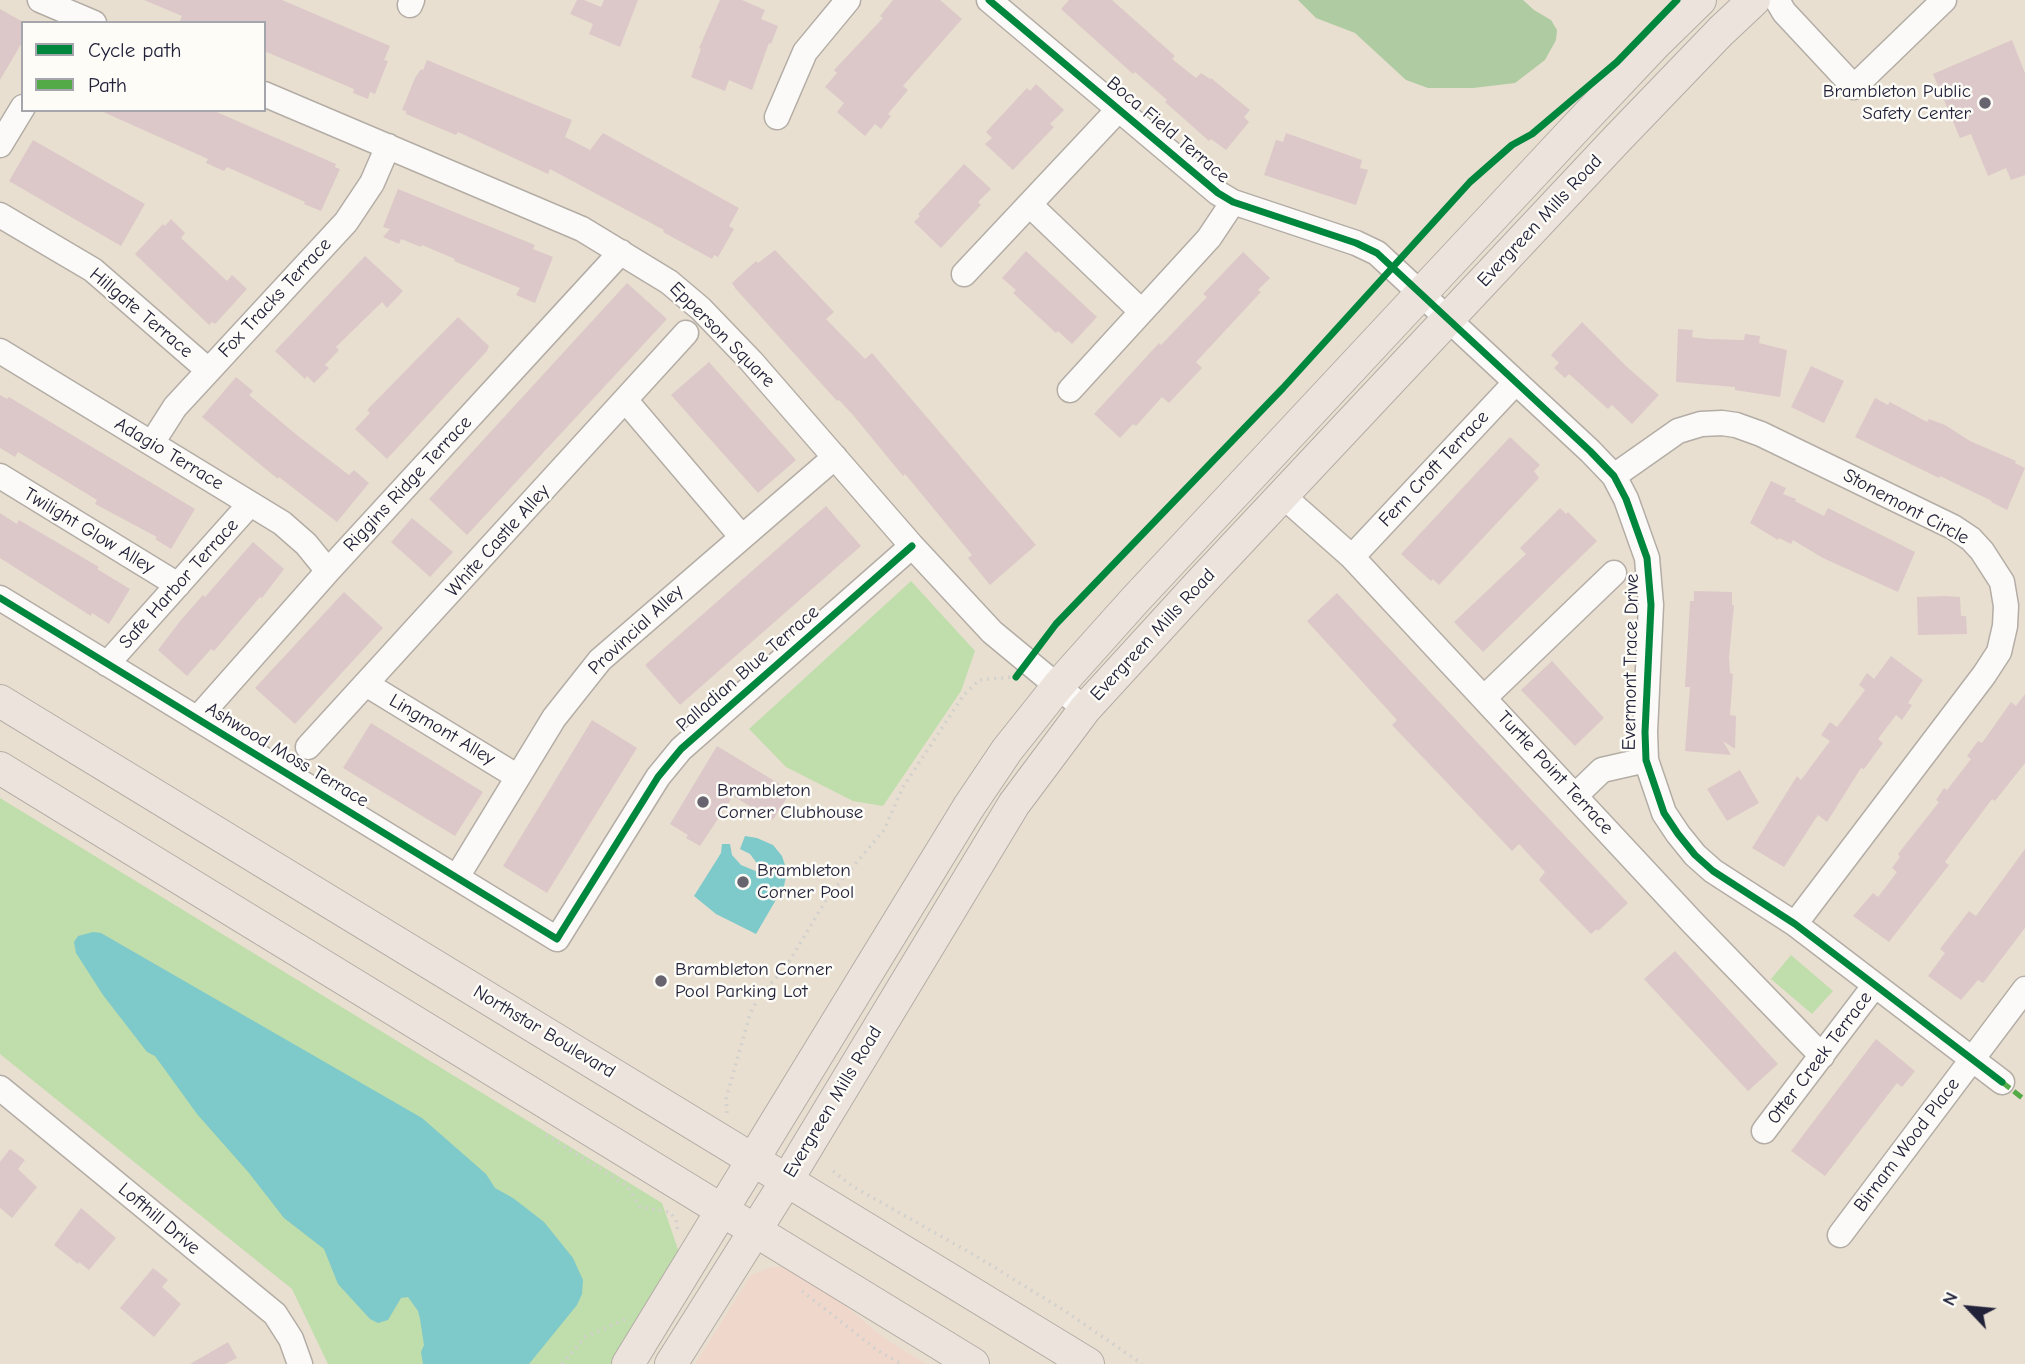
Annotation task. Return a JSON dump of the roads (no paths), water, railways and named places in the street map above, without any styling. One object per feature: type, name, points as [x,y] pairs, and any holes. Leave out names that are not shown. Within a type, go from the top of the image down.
[{"type":"main road","name":"Evergreen Mills Road","points":[[628,1364],[968,808],[1007,750],[1058,686],[1135,600],[1571,132],[1700,0]]},
{"type":"main road","name":"Evergreen Mills Road","points":[[671,1364],[787,1180],[1014,804],[1085,709],[1617,139],[1754,0]]},
{"type":"main road","name":"Northstar Boulevard","points":[[0,701],[1087,1364]]},
{"type":"main road","points":[[0,768],[973,1364]]},
{"type":"street","points":[[40,0],[82,21]]},
{"type":"street","points":[[777,117],[805,52],[848,0]]},
{"type":"street","name":"Boca Field Terrace","points":[[989,0],[1201,180],[1233,202],[1356,243],[1377,253],[1448,320]]},
{"type":"street","points":[[1777,0],[1784,12],[1854,87],[1944,0]]},
{"type":"street","name":"Epperson Square","points":[[266,95],[582,229],[669,282],[701,309],[751,361],[912,546],[992,632],[1085,709]]},
{"type":"street","points":[[0,145],[21,110]]},
{"type":"street","points":[[964,274],[1118,110]]},
{"type":"street","name":"Fox Tracks Terrace","points":[[152,443],[175,407],[346,222],[372,183],[388,146]]},
{"type":"street","points":[[1070,390],[1209,239],[1233,202]]},
{"type":"street","points":[[1030,205],[1141,311]]},
{"type":"street","name":"Hillgate Terrace","points":[[0,215],[93,270],[208,370]]},
{"type":"street","name":"Riggins Ridge Terrace","points":[[197,719],[328,571],[621,252]]},
{"type":"street","name":"Evermont Trace Drive","points":[[1448,320],[1590,451],[1614,477],[1638,531],[1647,558],[1651,586],[1646,760],[1664,813],[1695,855],[1734,886],[1795,924],[2002,1082]]},
{"type":"street","name":"White Castle Alley","points":[[308,747],[686,333]]},
{"type":"street","name":"Adagio Terrace","points":[[0,351],[282,523],[306,544],[328,571]]},
{"type":"street","name":"Fern Croft Terrace","points":[[1352,557],[1516,382]]},
{"type":"street","points":[[626,401],[741,536]]},
{"type":"street","name":"Stonemont Circle","points":[[1614,477],[1678,431],[1701,424],[1736,425],[1953,527],[1971,539],[1982,551],[2002,582],[2006,606],[2005,626],[1998,652],[1984,675],[1795,924]]},
{"type":"street","name":"Provincial Alley","points":[[457,877],[554,718],[600,660],[835,457]]},
{"type":"street","name":"Twilight Glow Alley","points":[[0,476],[177,585]]},
{"type":"street","name":"Turtle Point Terrace","points":[[1283,496],[1352,557],[1693,923],[1822,1056]]},
{"type":"street","name":"Safe Harbor Terrace","points":[[107,663],[250,504]]},
{"type":"street","name":"Palladian Blue Terrace","points":[[557,939],[658,777],[681,748],[912,546]]},
{"type":"street","points":[[1484,698],[1614,573]]},
{"type":"street","name":"Ashwood Moss Terrace","points":[[0,598],[557,939]]},
{"type":"street","name":"Lingmont Alley","points":[[366,684],[519,777]]},
{"type":"street","points":[[1576,795],[1602,770],[1646,760]]},
{"type":"street","name":"Otter Creek Terrace","points":[[1764,1131],[1875,985]]},
{"type":"street","name":"Birnam Wood Place","points":[[1840,1235],[2025,989]]},
{"type":"street","name":"Lofthill Drive","points":[[0,1088],[275,1314],[291,1339],[300,1364]]},
{"type":"water","name":"Brambleton Corner Pool","points":[[745,836],[773,845],[782,856],[787,871],[784,886],[756,934],[716,914],[694,896],[721,853],[722,844],[730,844],[732,855],[741,865],[758,872],[762,870],[750,854],[740,849]]},
{"type":"water","points":[[101,933],[422,1118],[486,1174],[495,1188],[544,1222],[573,1258],[583,1280],[582,1294],[577,1305],[529,1364],[423,1364],[421,1352],[424,1345],[420,1319],[408,1297],[401,1298],[388,1320],[378,1323],[370,1319],[338,1284],[324,1249],[284,1218],[103,995],[76,953],[74,942],[78,936]]},
{"type":"place","name":"Brambleton Public Safety Center","points":[[1985,103]]},
{"type":"place","name":"Brambleton Corner Clubhouse","points":[[703,802]]},
{"type":"place","name":"Brambleton Corner Pool","points":[[743,882]]},
{"type":"place","name":"Brambleton Corner Pool Parking Lot","points":[[661,981]]}]
